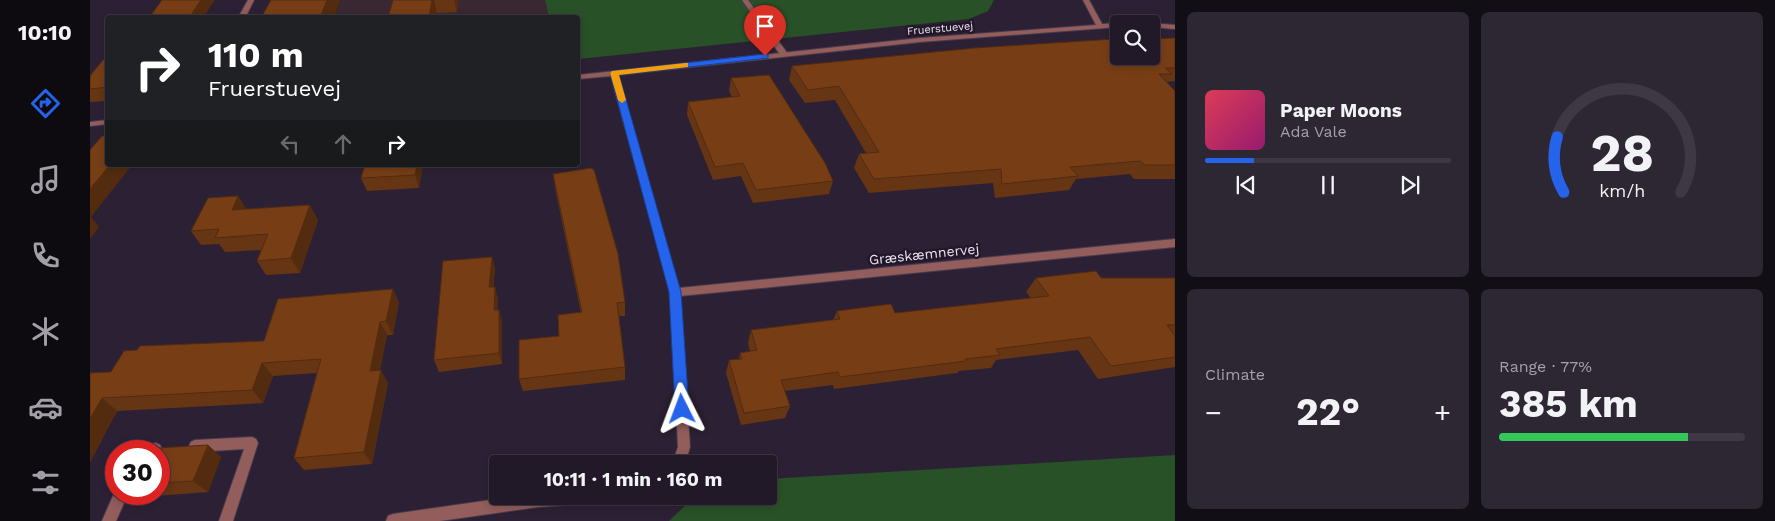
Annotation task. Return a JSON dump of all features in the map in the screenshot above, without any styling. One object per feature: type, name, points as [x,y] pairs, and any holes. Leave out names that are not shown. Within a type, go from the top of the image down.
[{"type":"street","points":[[243,15],[251,0]]},
{"type":"street","points":[[745,0],[784,54]]},
{"type":"street","points":[[1086,0],[1099,26]]},
{"type":"street","name":"Fruerstuevej","points":[[580,77],[784,54],[1110,25]]},
{"type":"street","points":[[1160,26],[1175,27]]},
{"type":"street","points":[[614,73],[675,292],[684,447],[681,455]]},
{"type":"street","points":[[90,124],[105,122]]},
{"type":"street","name":"Græskæmnervej","points":[[675,292],[1175,243]]},
{"type":"street","points":[[186,447],[252,443],[226,521]]},
{"type":"street","points":[[109,521],[116,505]]},
{"type":"street","points":[[393,521],[503,505]]},
{"type":"shaded area","points":[[271,0],[545,0],[549,15],[264,15]]},
{"type":"green space","points":[[545,0],[994,0],[988,11],[969,19],[580,59],[580,15],[549,15]]},
{"type":"green space","points":[[1175,455],[1175,521],[669,521],[686,505],[777,505],[777,478]]},
{"type":"building","points":[[162,0],[201,0],[191,15],[151,15]]},
{"type":"building","points":[[271,0],[327,0],[321,15],[263,15]]},
{"type":"building","points":[[393,0],[432,0],[430,15],[389,15]]},
{"type":"building","points":[[1175,38],[1175,68],[1165,68],[1172,74],[1159,74],[1175,91],[1175,165],[1145,165],[1140,161],[1070,167],[1078,176],[1002,184],[1001,169],[874,179],[859,154],[879,152],[839,86],[808,90],[792,66],[975,48],[1110,39],[1110,65],[1160,65],[1160,39]]},
{"type":"building","points":[[105,60],[105,87],[90,89],[90,76]]},
{"type":"building","points":[[769,75],[825,163],[833,181],[756,190],[743,163],[715,167],[688,102],[740,96],[731,78]]},
{"type":"building","points":[[102,136],[105,136],[105,167],[108,167],[90,189],[90,150]]},
{"type":"building","points":[[364,167],[417,167],[415,175],[361,178]]},
{"type":"building","points":[[591,168],[594,170],[618,254],[625,302],[617,303],[625,367],[519,379],[519,340],[559,336],[558,315],[582,312],[553,174]]},
{"type":"building","points":[[238,196],[232,210],[310,205],[291,258],[257,261],[268,234],[215,238],[219,229],[191,231],[208,198]]},
{"type":"building","points":[[492,257],[489,287],[495,287],[494,310],[499,310],[499,353],[434,360],[443,261]]},
{"type":"building","points":[[1096,271],[1101,278],[1175,278],[1175,325],[1167,325],[1175,336],[1175,357],[1111,366],[1090,337],[996,349],[1000,355],[965,359],[966,361],[840,377],[838,372],[781,380],[790,406],[744,413],[729,360],[742,359],[740,353],[757,350],[751,330],[840,319],[837,311],[891,304],[895,313],[1049,296],[1036,278]]},
{"type":"building","points":[[393,289],[386,321],[380,322],[370,371],[381,370],[364,452],[294,458],[321,359],[262,363],[252,390],[102,398],[90,419],[90,373],[111,372],[124,351],[137,350],[140,346],[264,341],[278,299]]},
{"type":"building","points":[[208,445],[193,481],[170,482],[170,447]]},
{"type":"slow traffic","points":[[622,100],[614,73],[685,65]]},
{"type":"route","points":[[682,409],[675,292],[614,73],[765,56]]}]
